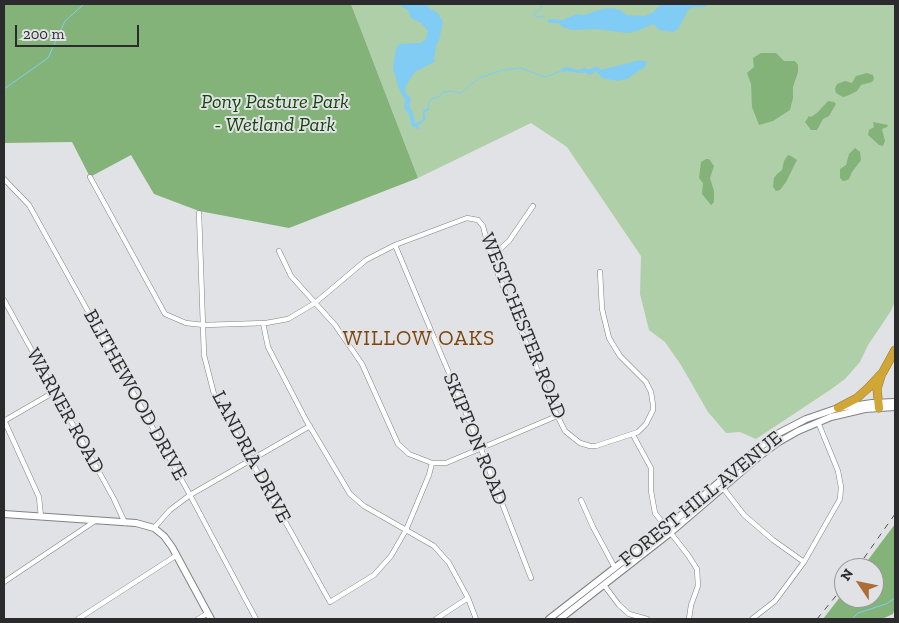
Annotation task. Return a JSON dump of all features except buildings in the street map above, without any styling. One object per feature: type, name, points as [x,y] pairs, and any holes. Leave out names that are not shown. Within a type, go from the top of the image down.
[{"type":"highway","points":[[883,405],[877,389],[883,372],[895,350]]},
{"type":"highway","points":[[838,408],[860,395],[883,372]]},
{"type":"main road","name":"FOREST HILL AVENUE","points":[[549,619],[723,488],[773,446],[818,422],[895,402]]},
{"type":"main road","name":"FOREST HILL AVENUE","points":[[560,619],[604,585],[771,439],[806,419],[838,408],[883,405],[895,407]]},
{"type":"main road","points":[[4,514],[145,524],[154,528],[164,536],[177,556],[210,616]]},
{"type":"street","points":[[90,177],[165,314],[186,324],[204,326],[263,323],[288,319],[315,303],[366,260],[395,245]]},
{"type":"street","name":"BLITHEWOOD DRIVE","points":[[4,179],[29,205],[190,495],[256,619]]},
{"type":"street","points":[[491,257],[509,241],[533,206]]},
{"type":"street","name":"LANDRIA DRIVE","points":[[199,213],[204,355],[214,394],[330,602],[374,575],[391,556],[406,530]]},
{"type":"street","name":"WESTCHESTER ROAD","points":[[395,245],[467,218],[475,218],[481,222],[491,257],[565,431],[580,443],[590,446],[633,435]]},
{"type":"street","name":"SKIPTON ROAD","points":[[395,245],[481,449],[531,578]]},
{"type":"street","points":[[279,251],[292,276],[335,325],[362,364],[398,444],[409,454],[432,463],[446,463],[558,416]]},
{"type":"street","points":[[600,272],[603,318],[609,338],[620,356],[646,382],[652,397],[653,410],[650,417],[646,424],[633,435],[651,468],[651,491],[655,513],[697,569],[698,586],[691,605],[690,619]]},
{"type":"street","name":"WARNER ROAD","points":[[4,300],[125,523]]},
{"type":"street","points":[[263,323],[268,347],[310,426],[350,494],[364,506],[434,546],[449,563],[468,598],[476,619]]},
{"type":"street","points":[[42,517],[39,497],[4,421],[54,392]]},
{"type":"street","points":[[752,619],[775,601],[804,562],[840,499],[841,487],[838,471],[818,422]]},
{"type":"street","points":[[154,528],[170,510],[190,495],[310,426]]},
{"type":"street","points":[[406,530],[429,475],[432,463]]},
{"type":"street","points":[[723,488],[744,515],[773,540],[804,562]]},
{"type":"street","points":[[582,500],[593,527],[615,568]]},
{"type":"street","points":[[4,582],[95,521]]},
{"type":"street","points":[[78,619],[177,556]]},
{"type":"street","points":[[604,585],[619,605],[630,614],[647,619]]},
{"type":"street","points":[[436,619],[468,598]]},
{"type":"street","points":[[198,619],[210,616]]},
{"type":"green space","name":"Pony Pasture Park - Wetland Park","points":[[4,4],[351,4],[418,178],[289,228],[199,211],[154,194],[131,155],[90,177],[72,142],[4,143]]},
{"type":"green space","points":[[351,4],[895,4],[895,301],[891,311],[868,345],[860,362],[845,379],[756,439],[740,432],[726,433],[708,412],[681,365],[665,342],[649,330],[640,294],[641,256],[567,147],[531,123],[418,178]]},
{"type":"green space","points":[[761,53],[776,53],[784,61],[795,61],[798,65],[798,72],[793,87],[790,110],[773,121],[759,125],[752,107],[751,84],[747,73],[754,67],[753,58]]},
{"type":"green space","points":[[867,73],[873,75],[874,79],[872,82],[861,85],[857,91],[847,96],[843,97],[836,93],[837,84],[845,81],[852,83],[856,76]]},
{"type":"green space","points":[[828,101],[836,104],[829,116],[823,119],[817,130],[811,130],[805,122],[809,116],[811,117],[817,113]]},
{"type":"green space","points":[[873,122],[888,125],[882,129],[885,141],[883,146],[879,145],[868,135],[869,130],[874,127]]},
{"type":"green space","points":[[855,148],[860,152],[861,160],[849,179],[843,181],[840,178],[840,169],[846,165],[849,154]]},
{"type":"green space","points":[[788,155],[797,160],[786,182],[780,190],[776,191],[773,187],[774,178],[782,170]]},
{"type":"green space","points":[[709,159],[714,166],[710,178],[714,191],[714,202],[711,205],[702,194],[703,183],[699,178],[701,162]]},
{"type":"green space","points":[[895,524],[895,608],[893,614],[882,619],[823,619],[834,605],[834,608],[884,608],[884,558],[870,558]]},
{"type":"water","points":[[398,4],[426,4],[438,13],[443,22],[436,45],[434,62],[415,72],[405,87],[406,93],[411,99],[409,106],[413,113],[415,124],[423,119],[423,111],[429,107],[429,110],[424,113],[425,120],[418,126],[420,130],[411,125],[409,114],[404,108],[405,100],[399,89],[393,68],[396,49],[399,44],[420,43],[425,40],[428,31],[421,23],[411,18],[409,11]]},
{"type":"water","points":[[662,4],[709,4],[704,7],[692,7],[688,10],[678,29],[673,32],[659,30],[654,24],[627,33],[597,29],[572,30],[562,27],[559,23],[550,23],[547,20],[563,20],[576,14],[584,15],[612,8],[620,10],[627,15],[644,16],[652,13]]},
{"type":"water","points":[[640,60],[647,62],[646,66],[627,79],[618,81],[602,78],[596,71],[590,75],[584,72],[562,72],[561,70],[565,67],[589,70],[597,66],[601,70]]},
{"type":"waterway","points":[[4,89],[48,58],[65,21],[84,4]]},
{"type":"waterway","points":[[543,4],[533,14],[537,17],[544,16]]},
{"type":"waterway","points":[[428,106],[431,99],[439,97],[443,92],[461,93],[479,78],[503,70],[520,68],[545,77],[561,71]]},
{"type":"waterway","points":[[852,619],[858,613],[886,604],[895,598]]},
{"type":"railway","points":[[864,558],[895,514]]},
{"type":"railway","points":[[817,619],[834,598]]},
{"type":"district","name":"WILLOW OAKS","points":[[419,339]]}]
